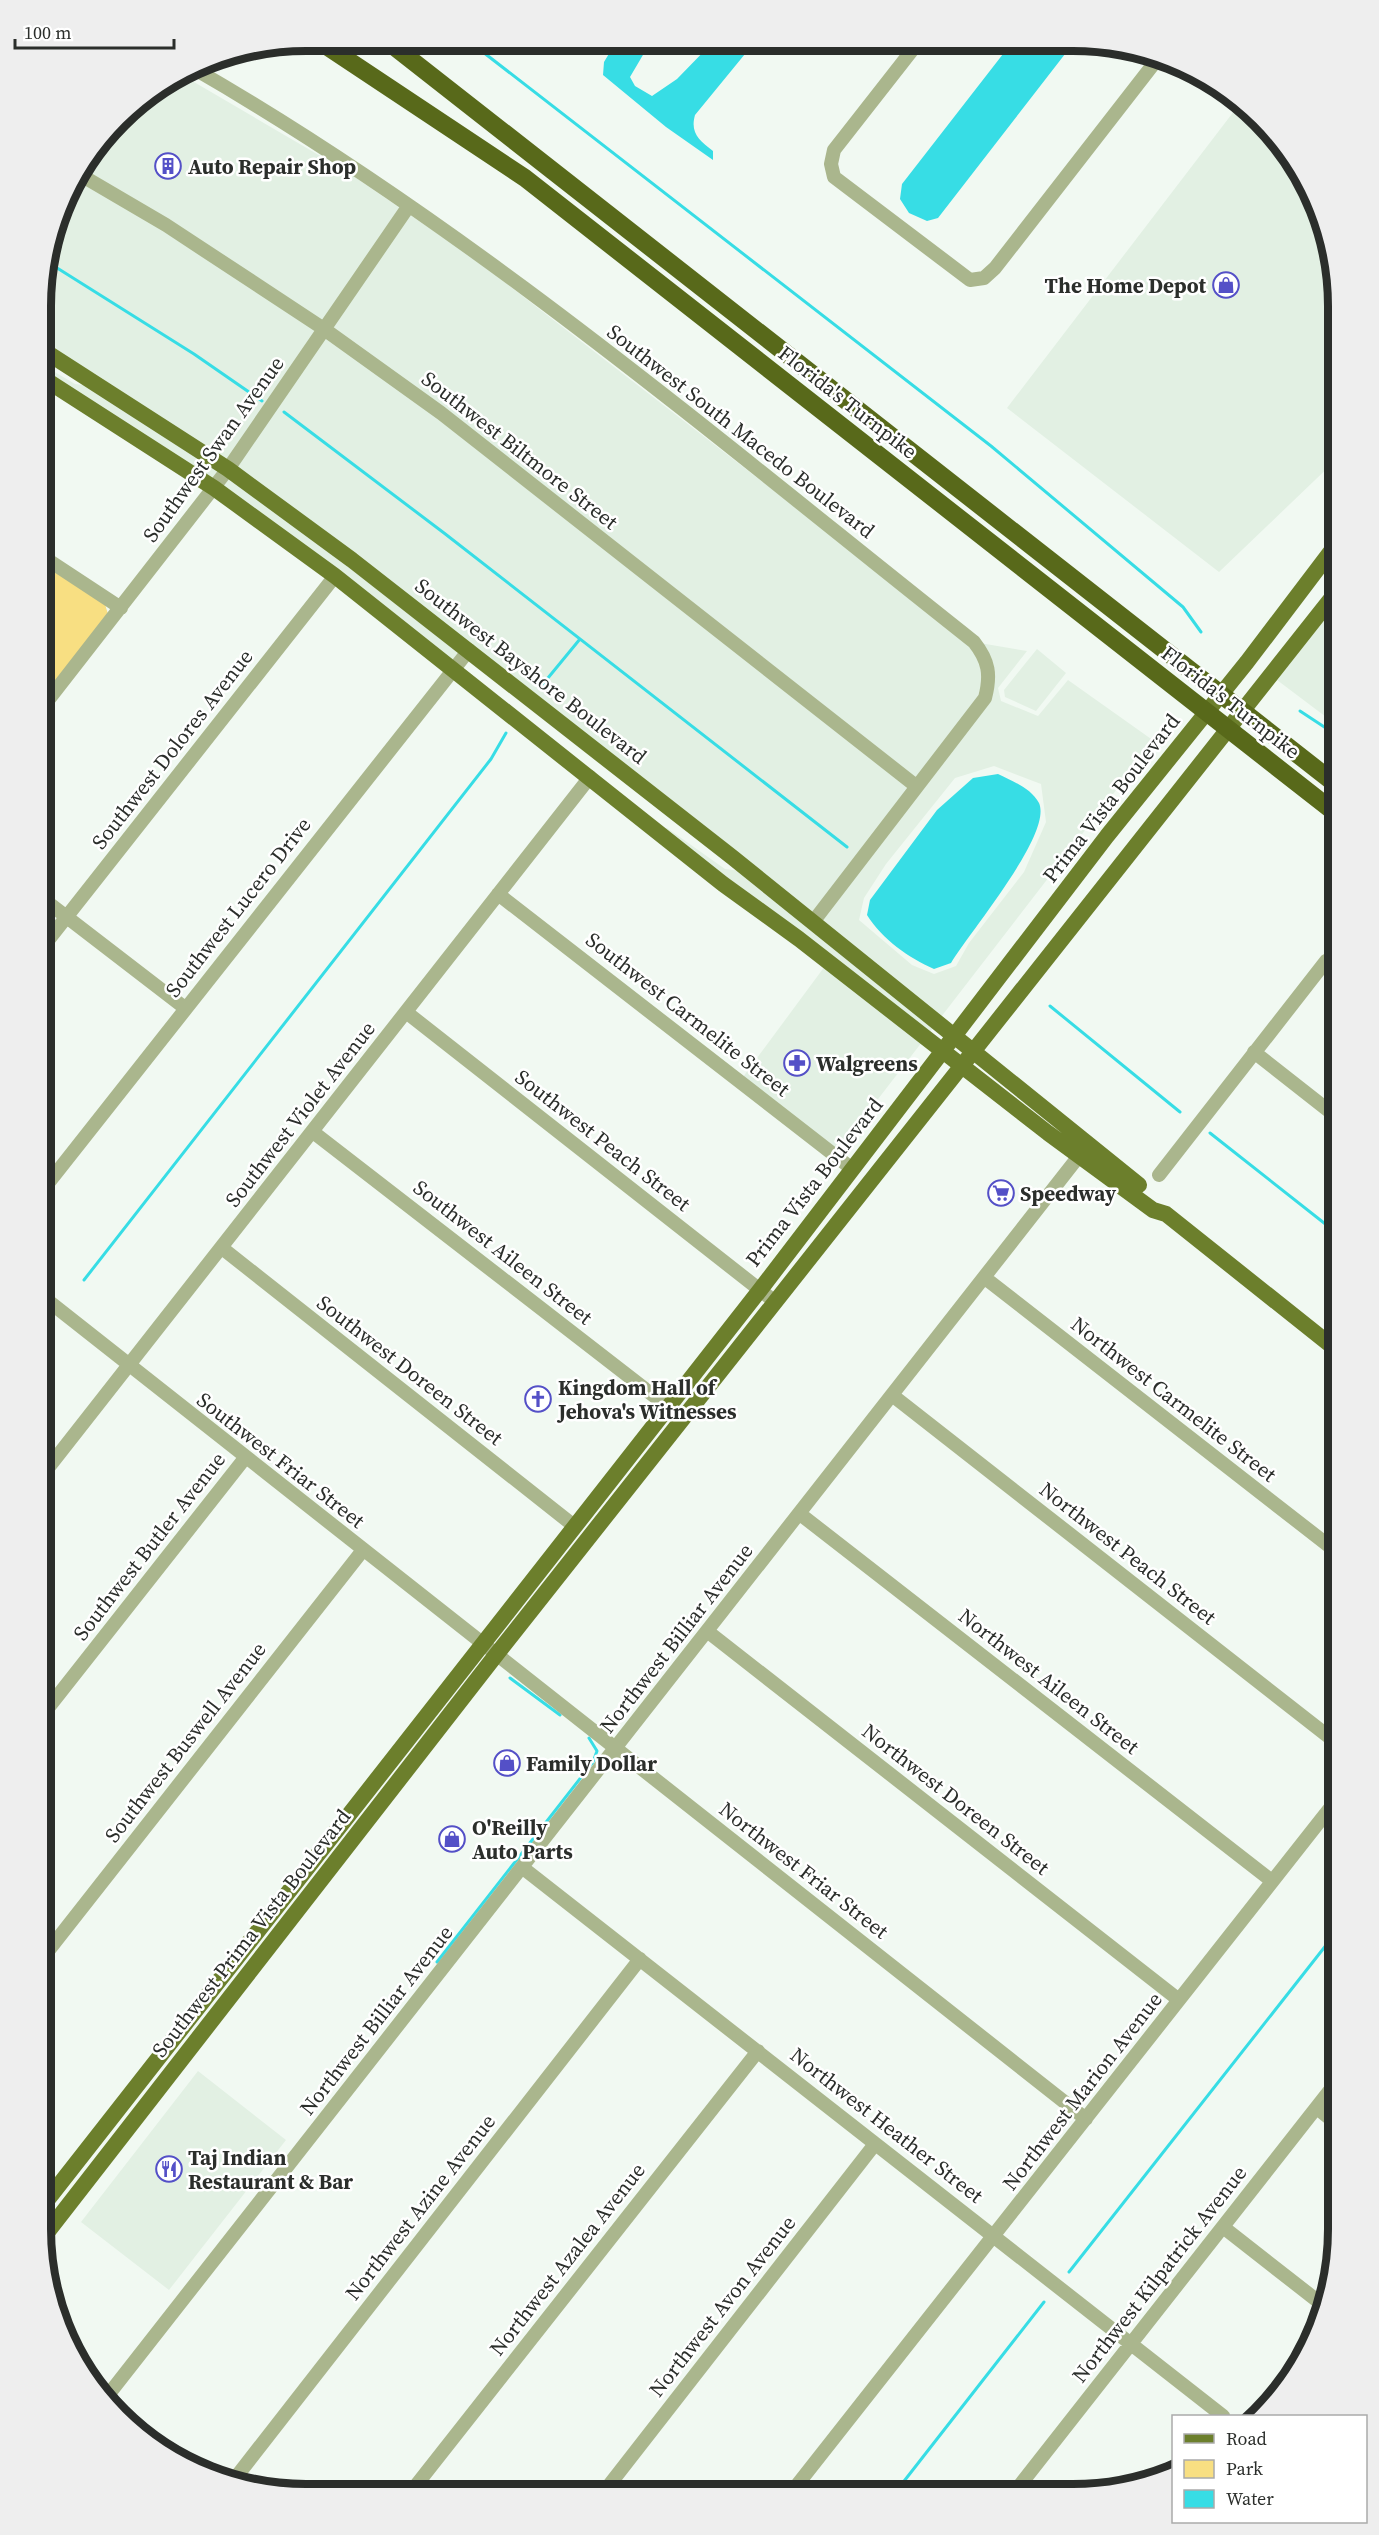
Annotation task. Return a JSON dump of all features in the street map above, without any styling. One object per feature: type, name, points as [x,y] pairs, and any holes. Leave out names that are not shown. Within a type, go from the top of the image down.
[{"type":"highway","name":"Florida's Turnpike","points":[[334,51],[525,178],[1328,807]]},
{"type":"highway","name":"Florida's Turnpike","points":[[400,51],[1328,778]]},
{"type":"main road","name":"Southwest Bayshore Boulevard","points":[[51,355],[228,469],[335,547],[469,650],[743,866],[1161,1202],[1166,1214]]},
{"type":"main road","points":[[51,364],[78,379],[92,380]]},
{"type":"main road","points":[[51,383],[214,488],[335,576],[653,828],[963,1068],[1153,1210],[1166,1214],[1328,1343]]},
{"type":"main road","name":"Prima Vista Boulevard","points":[[481,1644],[759,1290],[851,1168],[956,1037],[1107,836],[1182,745],[1328,555]]},
{"type":"main road","name":"Prima Vista Boulevard","points":[[496,1655],[774,1301],[963,1068],[1328,603]]},
{"type":"main road","points":[[569,761],[584,763],[636,803],[651,806],[661,802]]},
{"type":"main road","points":[[653,828],[666,822],[675,824],[728,864],[743,866]]},
{"type":"main road","name":"Southwest Prima Vista Boulevard","points":[[51,2194],[481,1644]]},
{"type":"main road","name":"Southwest Prima Vista Boulevard","points":[[51,2227],[496,1655]]},
{"type":"street","points":[[912,51],[834,150],[831,164],[834,177],[961,276],[970,280],[984,278],[995,268],[1153,64]]},
{"type":"street","name":"Southwest South Macedo Boulevard","points":[[202,73],[247,99],[408,207],[564,318],[974,642],[985,656],[988,668],[985,698],[813,922]]},
{"type":"street","name":"Southwest Biltmore Street","points":[[86,178],[166,225],[324,329],[441,413],[916,786]]},
{"type":"street","name":"Southwest Swan Avenue","points":[[51,697],[228,469],[408,207]]},
{"type":"street","points":[[51,562],[121,608]]},
{"type":"street","name":"Southwest Dolores Avenue","points":[[51,936],[335,576]]},
{"type":"street","name":"Southwest Lucero Drive","points":[[51,1179],[469,650]]},
{"type":"street","name":"Southwest Violet Avenue","points":[[51,1464],[590,777]]},
{"type":"street","name":"Southwest Carmelite Street","points":[[498,894],[851,1168]]},
{"type":"street","points":[[51,905],[185,1008]]},
{"type":"street","points":[[1159,1175],[1328,960]]},
{"type":"street","name":"Southwest Peach Street","points":[[406,1012],[774,1301]]},
{"type":"street","points":[[1254,1052],[1328,1110]]},
{"type":"street","name":"Southwest Aileen Street","points":[[313,1132],[667,1406]]},
{"type":"street","name":"Northwest Billiar Avenue","points":[[110,2392],[1079,1156]]},
{"type":"street","name":"Southwest Doreen Street","points":[[222,1248],[573,1526]]},
{"type":"street","name":"Northwest Carmelite Street","points":[[985,1278],[1328,1545]]},
{"type":"street","name":"Southwest Friar Street","points":[[51,1303],[496,1655]]},
{"type":"street","name":"Northwest Peach Street","points":[[892,1395],[1328,1736]]},
{"type":"street","name":"Southwest Butler Avenue","points":[[51,1704],[245,1458]]},
{"type":"street","name":"Northwest Aileen Street","points":[[800,1514],[1272,1881]]},
{"type":"street","name":"Southwest Buswell Avenue","points":[[51,1947],[363,1550]]},
{"type":"street","name":"Northwest Doreen Street","points":[[707,1630],[1179,2000]]},
{"type":"street","name":"Northwest Friar Street","points":[[496,1655],[1086,2119]]},
{"type":"street","name":"Northwest Marion Avenue","points":[[798,2484],[1328,1811]]},
{"type":"street","name":"Northwest Heather Street","points":[[523,1868],[1222,2415]]},
{"type":"street","name":"Northwest Azine Avenue","points":[[238,2474],[640,1959]]},
{"type":"street","name":"Northwest Azalea Avenue","points":[[417,2484],[758,2051]]},
{"type":"street","name":"Northwest Kilpatrick Avenue","points":[[1021,2484],[1130,2342],[1328,2093]]},
{"type":"street","points":[[1317,2108],[1328,2117]]},
{"type":"street","name":"Northwest Avon Avenue","points":[[610,2484],[875,2144]]},
{"type":"street","points":[[1223,2227],[1317,2301]]},
{"type":"shaded area","points":[[189,79],[346,171],[400,208],[322,321],[89,173],[114,138],[138,114]]},
{"type":"shaded area","points":[[1235,110],[1241,114],[1265,138],[1294,179],[1309,209],[1319,240],[1326,273],[1328,306],[1328,468],[1219,572],[1007,408]]},
{"type":"shaded area","points":[[83,182],[163,230],[316,330],[226,461],[97,375],[51,349],[51,306],[56,257],[70,209]]},
{"type":"shaded area","points":[[410,215],[471,256],[968,641],[1027,651],[998,688],[1001,701],[1038,716],[1068,680],[1154,741],[941,1017],[236,468]],"holes":[[[994,766],[1041,784],[1046,822],[1024,872],[969,943],[956,966],[934,974],[912,965],[859,920],[864,898],[886,864],[955,778]]]},
{"type":"shaded area","points":[[51,370],[75,384],[91,386],[220,470],[213,478],[51,376]]},
{"type":"shaded area","points":[[230,477],[460,651],[452,661],[223,486]]},
{"type":"shaded area","points":[[1328,616],[1328,718],[1277,680]]},
{"type":"shaded area","points":[[1037,649],[1066,673],[1036,711],[1005,697],[1004,690]]},
{"type":"shaded area","points":[[667,828],[725,869],[741,871],[935,1026],[929,1033],[664,829]]},
{"type":"shaded area","points":[[825,966],[922,1042],[838,1151],[743,1077]]},
{"type":"shaded area","points":[[198,2071],[286,2140],[169,2290],[81,2222]]},
{"type":"green space","points":[[51,566],[104,601],[108,614],[51,688]]},
{"type":"water","points":[[611,51],[645,51],[630,77],[635,86],[652,96],[677,79],[704,51],[747,51],[695,115],[694,127],[697,136],[713,151],[713,160],[666,127],[603,75],[604,62]]},
{"type":"water","points":[[1005,51],[1067,51],[938,218],[927,221],[909,213],[900,199],[902,184]]},
{"type":"water","points":[[998,774],[1031,793],[1039,803],[1040,818],[1034,837],[1007,884],[951,963],[934,969],[906,953],[880,932],[867,915],[870,900],[937,810],[973,778]]},
{"type":"waterway","points":[[482,51],[991,446],[1183,607],[1201,632]]},
{"type":"waterway","points":[[54,266],[194,354],[262,401]]},
{"type":"waterway","points":[[284,412],[444,533],[847,847]]},
{"type":"waterway","points":[[543,684],[580,639]]},
{"type":"waterway","points":[[1300,711],[1328,729]]},
{"type":"waterway","points":[[84,1280],[491,759],[506,733]]},
{"type":"waterway","points":[[1050,1006],[1180,1112]]},
{"type":"waterway","points":[[1210,1133],[1328,1226]]},
{"type":"waterway","points":[[510,1678],[560,1715]]},
{"type":"waterway","points":[[437,1962],[593,1762],[597,1751],[589,1738]]},
{"type":"waterway","points":[[1069,2272],[1328,1943]]},
{"type":"waterway","points":[[902,2484],[1044,2302]]},
{"type":"place","name":"Auto Repair Shop","points":[[168,166]]},
{"type":"place","name":"The Home Depot","points":[[1226,285]]},
{"type":"place","name":"Walgreens","points":[[797,1063]]},
{"type":"place","name":"Speedway","points":[[1001,1193]]},
{"type":"place","name":"Kingdom Hall of Jehova's Witnesses","points":[[538,1399]]},
{"type":"place","name":"Family Dollar","points":[[507,1763]]},
{"type":"place","name":"O'Reilly Auto Parts","points":[[452,1839]]},
{"type":"place","name":"Taj Indian Restaurant & Bar","points":[[169,2169]]}]
